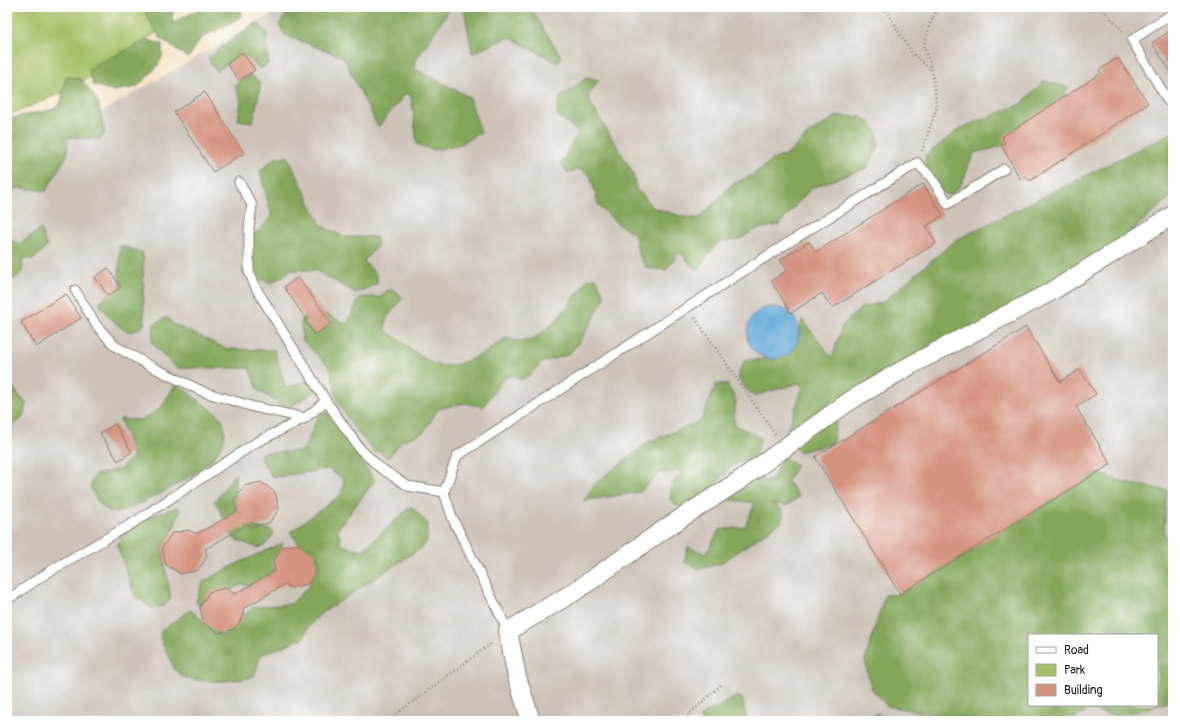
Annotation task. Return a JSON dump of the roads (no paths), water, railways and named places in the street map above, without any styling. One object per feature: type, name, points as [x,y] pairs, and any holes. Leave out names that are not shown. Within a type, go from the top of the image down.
[{"type":"street","points":[[531,721],[517,677],[508,631],[574,592],[784,449],[851,400],[911,365],[1054,290],[1173,215]]},
{"type":"lane","points":[[1173,13],[1132,40],[1168,102],[1173,98]]},
{"type":"lane","points":[[508,631],[456,524],[444,492],[458,456],[688,307],[917,163],[931,177],[948,204],[1004,169]]},
{"type":"lane","points":[[239,182],[252,205],[249,228],[249,272],[257,290],[326,401],[360,449],[379,467],[408,486],[444,492]]},
{"type":"lane","points":[[75,290],[97,326],[115,346],[152,367],[204,392],[254,407],[305,418]]},
{"type":"lane","points":[[7,600],[50,572],[133,523],[257,442],[305,418],[326,401]]},
{"type":"water","points":[[773,307],[783,309],[791,315],[797,323],[799,333],[797,343],[791,351],[783,357],[773,359],[763,357],[755,351],[749,343],[747,333],[749,323],[755,315],[763,309]]}]
